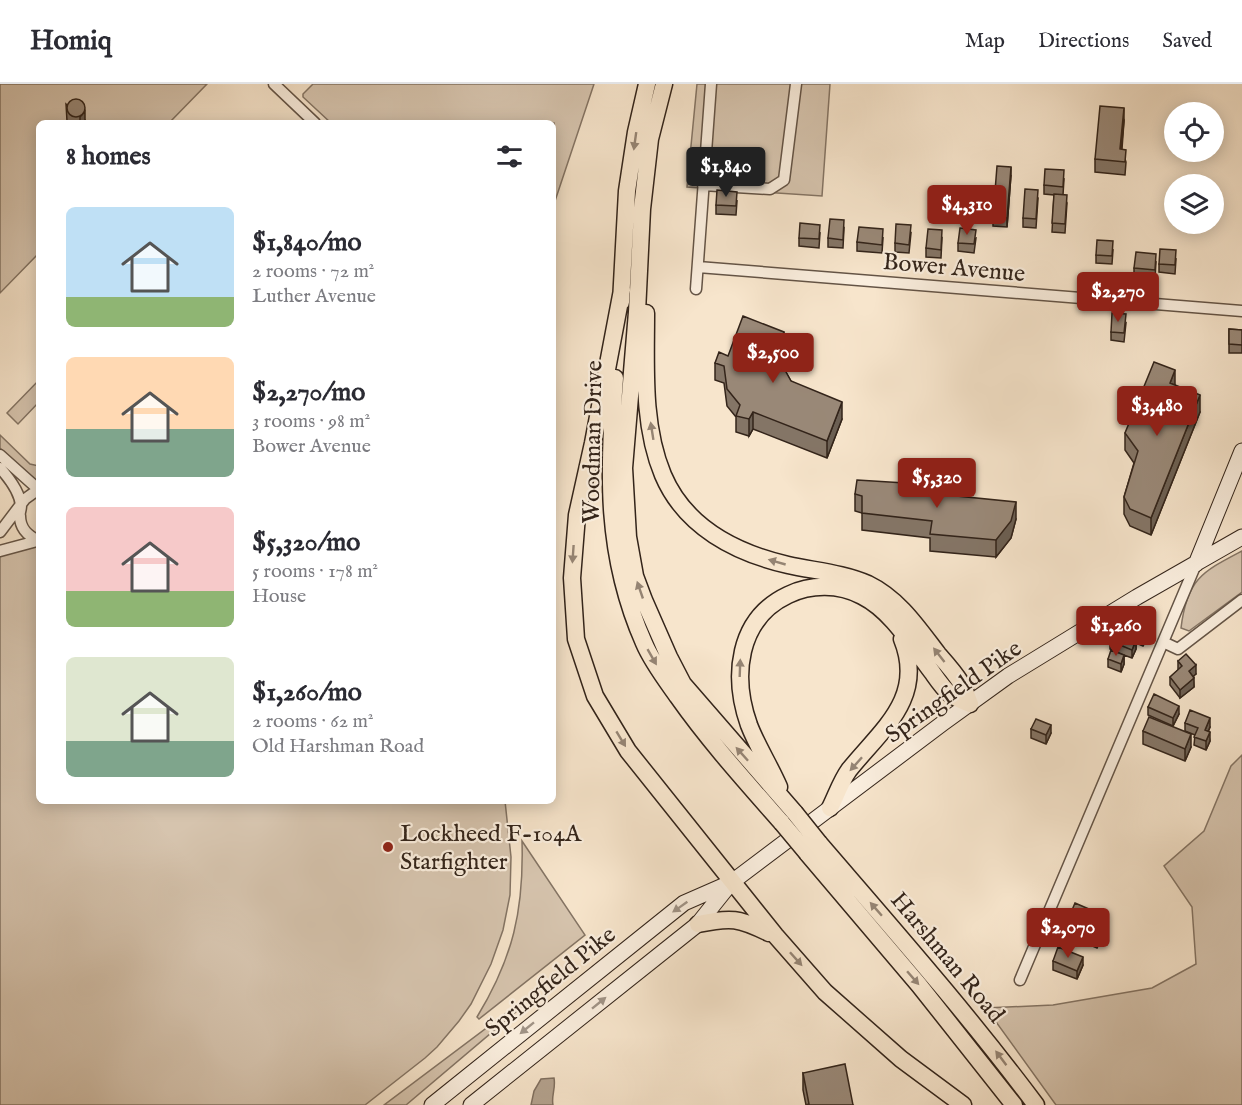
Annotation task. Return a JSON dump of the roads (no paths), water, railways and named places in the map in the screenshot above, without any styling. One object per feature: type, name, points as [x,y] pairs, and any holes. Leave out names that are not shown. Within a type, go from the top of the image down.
[{"type":"main road","name":"Woodman Drive","points":[[647,84],[636,132],[627,191],[610,444],[610,491],[614,537],[626,597],[644,644],[664,677],[699,726],[788,812]]},
{"type":"main road","name":"Woodman Drive","points":[[664,84],[650,139],[645,174],[624,468],[628,537],[635,576],[669,657],[683,684],[788,812]]},
{"type":"main road","points":[[645,174],[646,387],[656,454],[664,477],[676,498],[691,518],[733,546],[786,564],[855,579],[883,592],[896,602],[912,620],[961,683],[970,704]]},
{"type":"main road","points":[[622,290],[577,515],[572,578],[576,639],[595,696],[628,751],[775,936],[833,999],[900,1059],[963,1105]]},
{"type":"main road","points":[[1196,564],[1242,451]]},
{"type":"main road","name":"Springfield Pike","points":[[432,1105],[684,903],[732,882],[970,704],[1027,665],[1137,597],[1242,537]]},
{"type":"main road","points":[[813,848],[788,812],[750,725],[743,703],[740,663],[743,646],[752,627],[764,611],[796,591],[813,587],[848,590],[862,596],[879,607],[892,620],[948,692],[970,704]]},
{"type":"main road","points":[[830,808],[848,772],[893,719],[906,692],[908,660],[904,644],[892,620]]},
{"type":"main road","name":"Harshman Road","points":[[813,848],[1014,1105]]},
{"type":"main road","name":"Harshman Road","points":[[813,848],[932,974],[1036,1105]]},
{"type":"main road","name":"Springfield Pike","points":[[471,1105],[698,924],[732,882]]},
{"type":"main road","points":[[698,924],[726,918],[736,919],[775,936]]},
{"type":"street","points":[[274,84],[312,120]]},
{"type":"street","points":[[696,289],[711,84]]},
{"type":"street","points":[[703,185],[770,189],[784,180],[796,84]]},
{"type":"street","name":"Bower Avenue","points":[[698,267],[1242,311]]},
{"type":"street","points":[[0,455],[36,487]]},
{"type":"street","points":[[0,468],[16,489],[24,531],[36,539]]},
{"type":"street","points":[[0,532],[25,499],[36,491]]},
{"type":"street","points":[[0,551],[36,542]]},
{"type":"street","points":[[1020,980],[1196,564]]},
{"type":"street","points":[[1163,642],[1178,649],[1242,600]]},
{"type":"place","name":"Lockheed F-104A Starfighter","points":[[388,847]]}]
